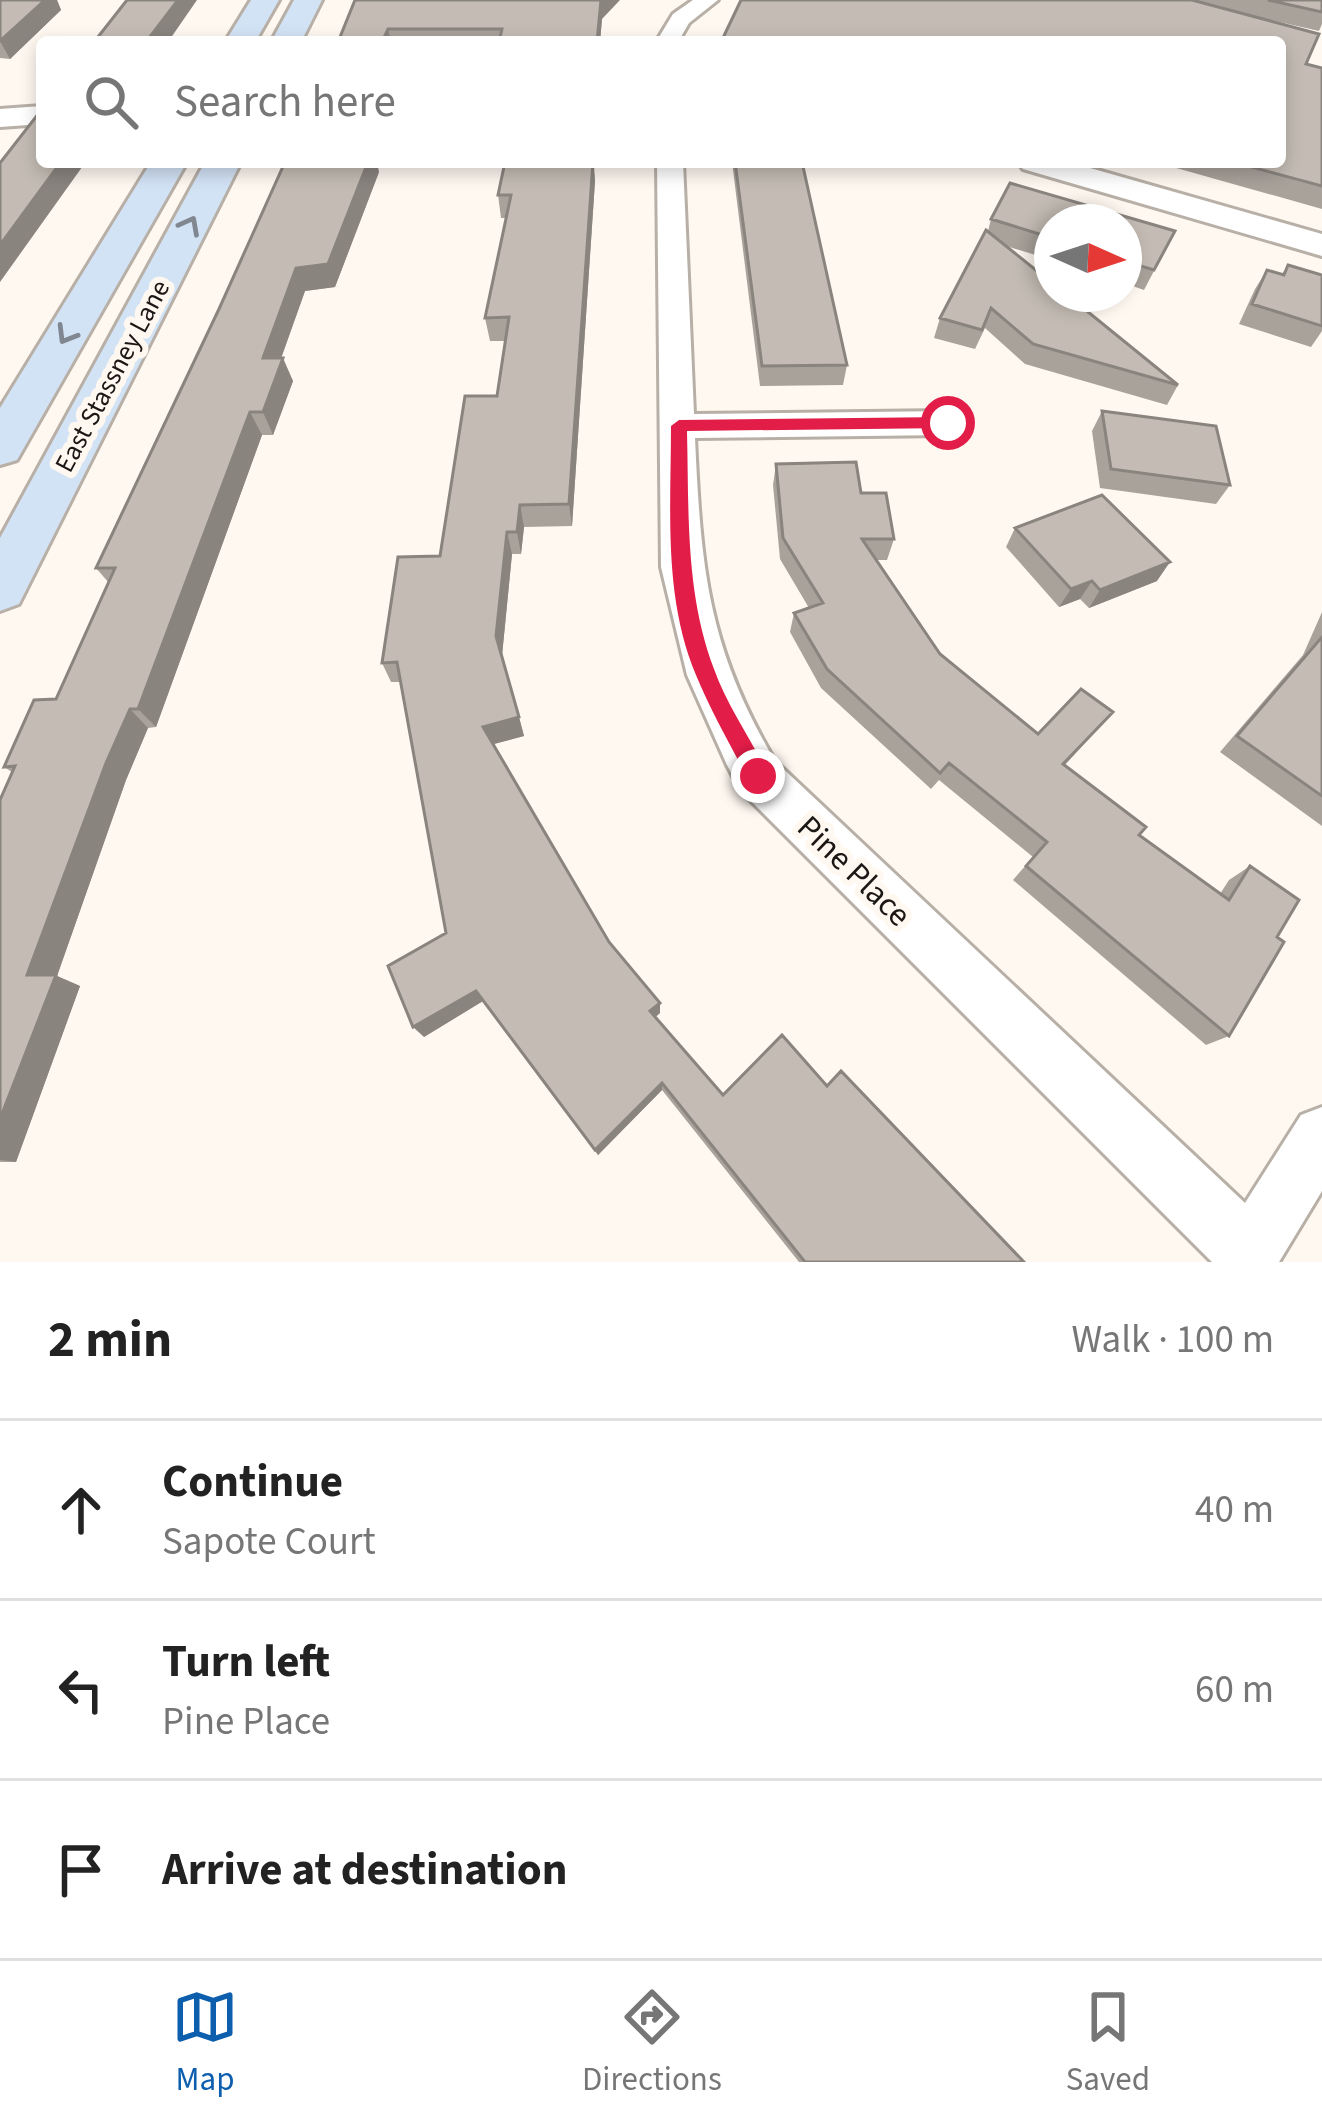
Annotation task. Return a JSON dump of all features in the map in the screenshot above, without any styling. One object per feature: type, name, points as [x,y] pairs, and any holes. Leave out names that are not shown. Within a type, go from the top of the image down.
[{"type":"main road","points":[[244,36],[265,0]]},
{"type":"main road","points":[[289,36],[308,0]]},
{"type":"main road","name":"East Stassney Lane","points":[[0,448],[165,168]]},
{"type":"main road","name":"East Stassney Lane","points":[[0,589],[221,168]]},
{"type":"street","points":[[671,36],[682,19],[707,0]]},
{"type":"street","points":[[0,118],[36,115]]},
{"type":"street","name":"Pine Place","points":[[670,168],[681,567],[689,619],[712,689],[758,776],[1247,1256]]},
{"type":"street","points":[[1055,168],[1322,244]]},
{"type":"street","points":[[679,426],[948,423]]},
{"type":"street","points":[[1247,1256],[1322,1136]]},
{"type":"building","points":[[0,0],[45,0],[0,41]]},
{"type":"building","points":[[127,0],[178,0],[151,36],[99,36]]},
{"type":"building","points":[[355,0],[601,0],[598,36],[500,36],[502,29],[388,29],[385,36],[340,36]]},
{"type":"building","points":[[741,0],[1192,0],[1319,34],[1306,64],[1322,68],[1322,186],[1255,168],[1286,168],[1286,36],[724,36]]},
{"type":"building","points":[[1268,0],[1322,0],[1322,12]]},
{"type":"building","points":[[36,117],[36,168],[57,168],[0,245],[0,163]]},
{"type":"building","points":[[282,168],[366,168],[328,264],[296,268],[263,358],[283,358],[263,412],[250,412],[138,709],[130,709],[106,763],[27,975],[56,975],[0,1119],[0,800],[15,766],[4,767],[34,700],[56,699],[115,568],[96,568]]},
{"type":"building","points":[[504,168],[593,168],[569,504],[520,505],[517,532],[507,532],[496,636],[519,717],[483,727],[609,942],[660,1003],[650,1011],[723,1095],[782,1035],[827,1086],[841,1071],[1024,1262],[805,1262],[662,1083],[595,1150],[476,991],[413,1027],[388,966],[446,933],[397,662],[382,663],[398,557],[440,556],[465,396],[497,396],[509,317],[485,318],[511,195],[498,195]]},
{"type":"building","points":[[736,168],[803,168],[847,365],[762,366]]},
{"type":"building","points":[[1010,183],[1082,204],[1034,204],[1034,232],[991,219]]},
{"type":"building","points":[[1142,221],[1175,231],[1154,270],[1142,266]]},
{"type":"building","points":[[986,230],[1034,269],[1034,312],[1088,312],[1178,385],[1033,344],[991,308],[982,330],[940,318]]},
{"type":"building","points":[[1288,265],[1322,275],[1322,326],[1252,304],[1267,270],[1284,275]]},
{"type":"building","points":[[1102,411],[1216,426],[1230,485],[1111,469]]},
{"type":"building","points":[[856,462],[861,493],[886,493],[894,539],[862,539],[940,654],[1038,734],[1081,689],[1113,712],[1063,764],[1146,827],[1139,835],[1229,900],[1250,866],[1299,900],[1277,937],[1284,942],[1229,1036],[1026,866],[1047,842],[949,763],[940,773],[827,669],[794,613],[823,603],[783,538],[776,464]]},
{"type":"building","points":[[1102,495],[1170,562],[1100,590],[1092,581],[1071,589],[1015,528]]},
{"type":"building","points":[[1322,637],[1322,796],[1237,736]]},
{"type":"route","points":[[758,776],[704,672],[689,619],[681,567],[679,426],[948,423]]}]
